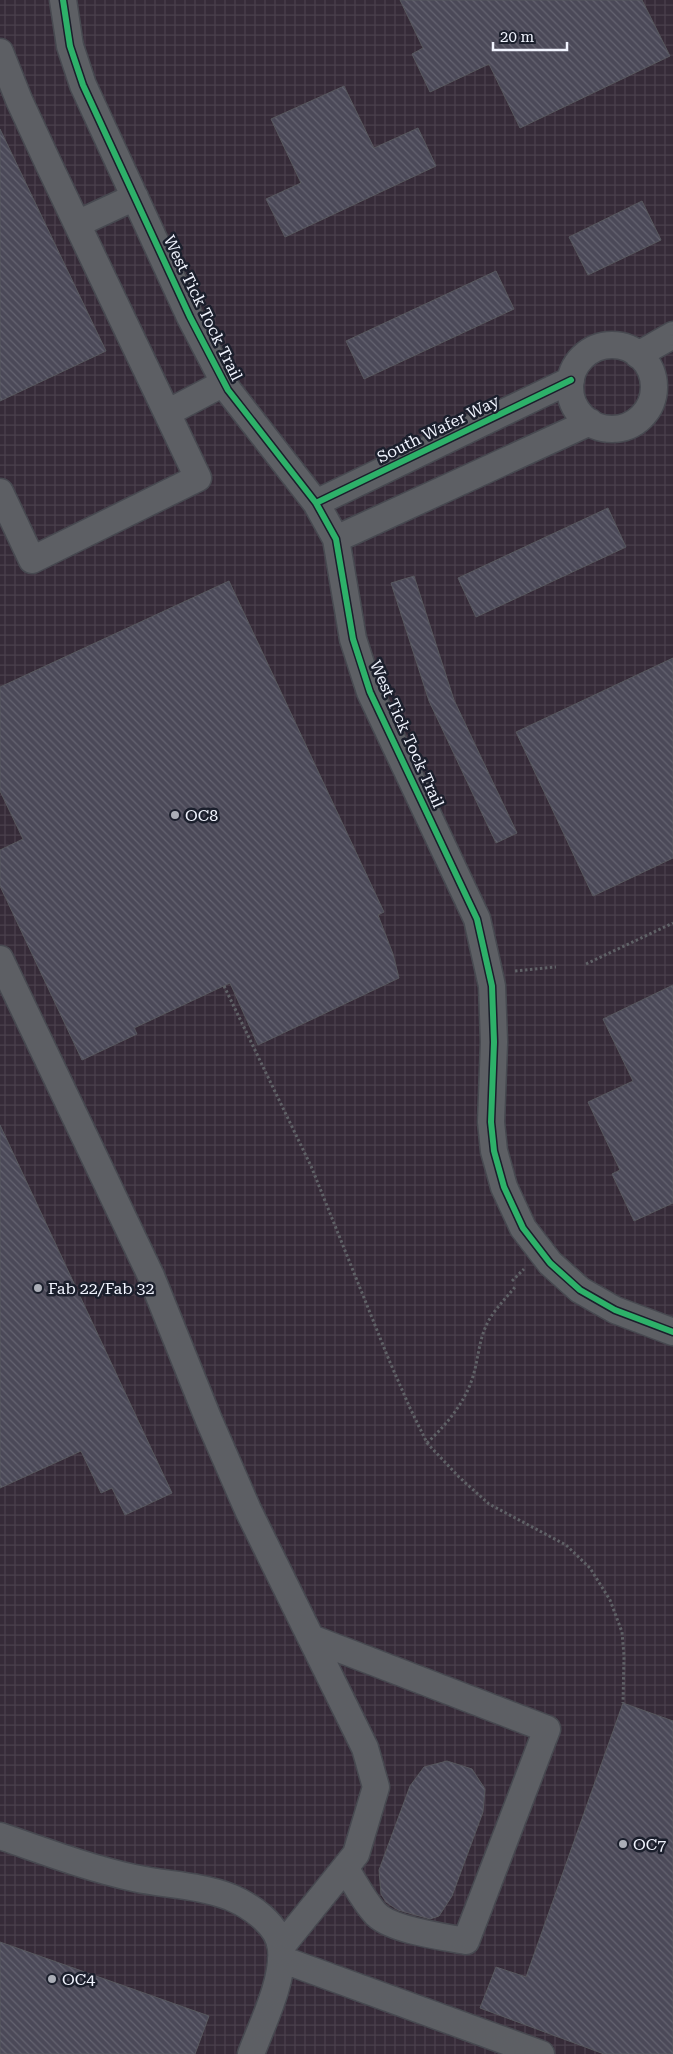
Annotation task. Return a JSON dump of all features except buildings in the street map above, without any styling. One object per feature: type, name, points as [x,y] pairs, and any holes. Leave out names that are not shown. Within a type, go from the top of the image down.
[{"type":"street","name":"West Tick Tock Trail","points":[[63,0],[70,46],[84,85],[190,317],[224,383],[248,417],[316,503],[336,539],[353,639],[370,692],[477,919],[492,986],[494,1042],[491,1122],[494,1151],[504,1187],[523,1228],[550,1262],[580,1290],[615,1310],[673,1332]]},
{"type":"street","points":[[0,52],[18,100],[198,478],[32,560],[0,492]]},
{"type":"street","points":[[77,224],[135,197]]},
{"type":"street","points":[[638,355],[673,335]]},
{"type":"street","points":[[606,346],[628,349],[638,355],[651,372],[654,383],[663,388],[641,418],[629,426],[616,429],[602,428],[580,414],[570,392],[575,367],[584,356],[595,349],[606,346]]},
{"type":"street","name":"South Wafer Way","points":[[316,503],[571,380]]},
{"type":"street","points":[[167,413],[224,383]]},
{"type":"street","points":[[336,539],[590,422]]},
{"type":"street","points":[[0,959],[151,1276],[211,1426],[248,1510],[366,1748],[376,1787],[356,1854],[281,1953]]},
{"type":"street","points":[[312,1638],[547,1729],[466,1941],[422,1933],[393,1924],[376,1915],[345,1868]]},
{"type":"street","points":[[0,1836],[100,1869],[134,1878],[230,1897],[254,1910],[271,1926],[281,1953],[281,1972],[251,2054]]},
{"type":"street","points":[[281,1953],[541,2054]]},
{"type":"path","points":[[586,964],[673,923]]},
{"type":"path","points":[[507,972],[556,967]]},
{"type":"path","points":[[224,986],[311,1166],[389,1360],[427,1443],[459,1477],[490,1504],[566,1545],[590,1568],[610,1600],[622,1632],[624,1656],[623,1703]]},
{"type":"path","points":[[427,1443],[446,1424],[459,1406],[475,1370],[481,1340],[488,1322],[495,1310],[515,1287]]},
{"type":"shaded area","points":[[0,0],[673,0],[673,2054],[0,2054]]},
{"type":"cycle path","points":[[63,0],[70,46],[83,85],[190,317],[228,390],[316,503],[336,539],[353,639],[370,692],[477,919],[492,986],[494,1042],[491,1122],[494,1151],[504,1187],[523,1228],[550,1263],[580,1290],[615,1310],[673,1332]]},
{"type":"cycle path","points":[[316,503],[571,380]]},
{"type":"place","name":"OC8","points":[[175,815]]},
{"type":"place","name":"Fab 22/Fab 32","points":[[38,1288]]},
{"type":"place","name":"OC7","points":[[623,1844]]},
{"type":"place","name":"OC4","points":[[52,1979]]}]
